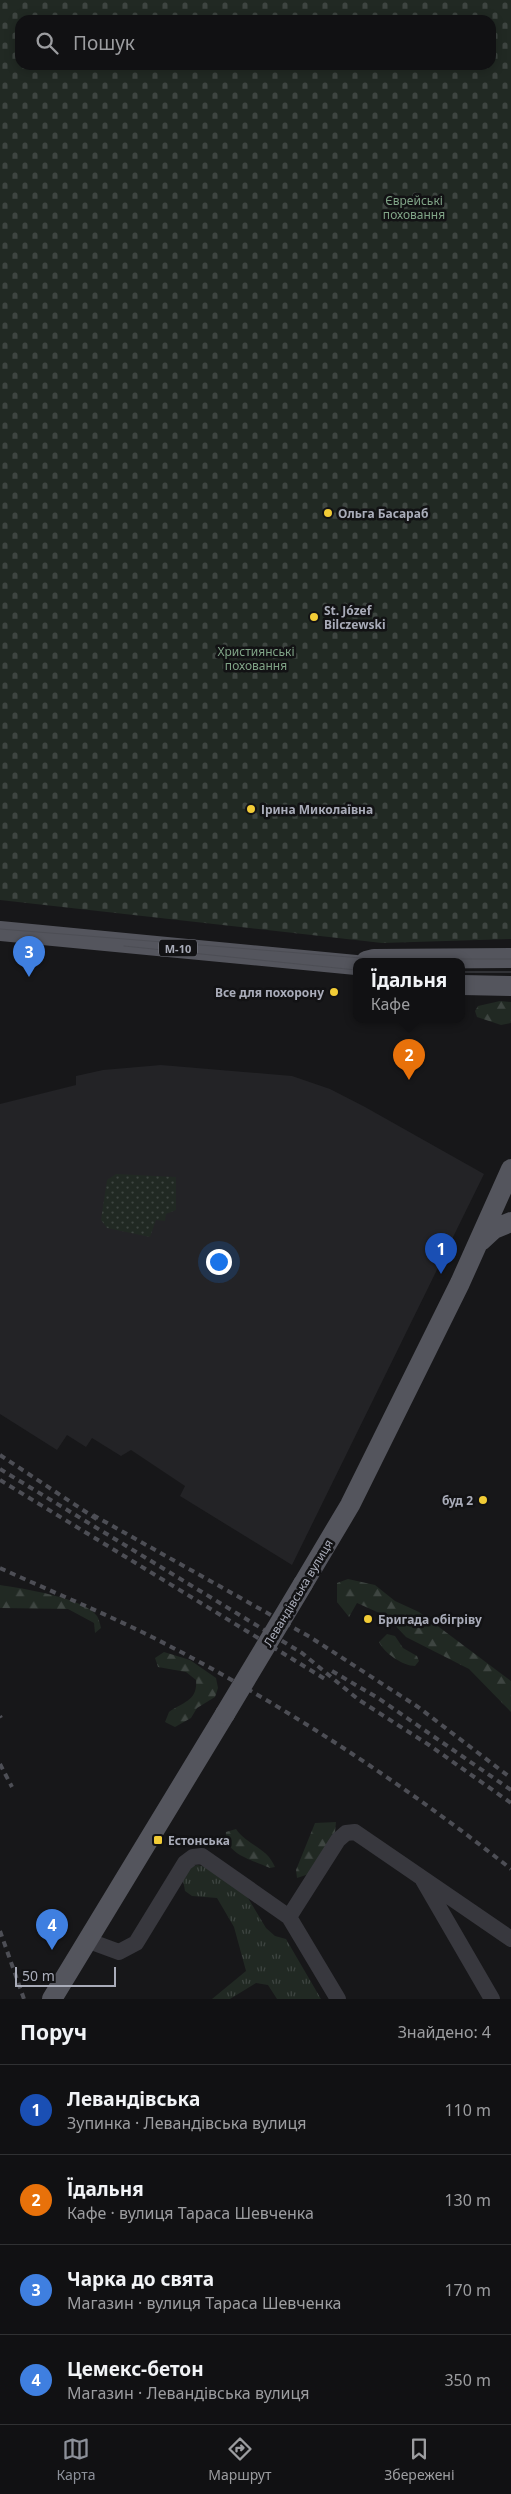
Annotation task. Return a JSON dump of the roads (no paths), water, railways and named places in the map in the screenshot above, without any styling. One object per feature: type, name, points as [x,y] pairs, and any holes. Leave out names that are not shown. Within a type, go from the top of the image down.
[{"type":"main road","name":"М-10","points":[[0,931],[353,963]]},
{"type":"main road","name":"М-10","points":[[374,958],[511,958]]},
{"type":"main road","points":[[465,985],[511,986]]},
{"type":"main road","points":[[507,1177],[511,1209]]},
{"type":"main road","name":"Левандівська вулиця","points":[[52,1999],[89,1941],[350,1505],[479,1243],[507,1177]]},
{"type":"main road","points":[[479,1243],[494,1229],[511,1222]]},
{"type":"street","points":[[289,1917],[338,1840],[346,1833],[355,1832],[511,1939]]},
{"type":"street","points":[[89,1941],[119,1952],[136,1943],[185,1863],[193,1857],[202,1856],[289,1917],[338,1999]]},
{"type":"street","points":[[420,1876],[492,1999]]},
{"type":"tram line","points":[[0,929],[362,958]]},
{"type":"tram line","points":[[124,946],[353,970]]},
{"type":"tram line","points":[[465,959],[511,959]]},
{"type":"tram line","points":[[465,972],[511,972]]},
{"type":"railway","points":[[0,1455],[98,1520]]},
{"type":"railway","points":[[0,1469],[302,1653],[359,1700],[429,1745],[511,1803]]},
{"type":"railway","points":[[0,1480],[325,1679]]},
{"type":"railway","points":[[93,1515],[310,1637],[418,1707],[511,1778]]},
{"type":"railway","points":[[0,1568],[152,1637],[292,1715],[382,1774],[469,1836],[511,1869]]},
{"type":"railway","points":[[332,1671],[378,1698],[511,1790]]},
{"type":"railway","points":[[0,1764],[12,1787]]},
{"type":"railway","points":[[0,1931],[24,1999]]},
{"type":"place","name":"Ольга Басараб","points":[[328,513]]},
{"type":"place","name":"St. Józef Bilczewski","points":[[314,617]]},
{"type":"place","name":"Ірина Миколаївна","points":[[251,809]]},
{"type":"place","name":"Чарка до свята","points":[[29,977]]},
{"type":"place","name":"Все для похорону","points":[[334,992]]},
{"type":"place","name":"Їдальня","points":[[409,1080]]},
{"type":"place","name":"Левандівська","points":[[441,1274]]},
{"type":"place","name":"буд 2","points":[[483,1500]]},
{"type":"place","name":"Бригада обігріву","points":[[368,1619]]},
{"type":"place","name":"Естонська","points":[[158,1840]]},
{"type":"place","name":"Цемекс-бетон","points":[[52,1950]]},
{"type":"park label","name":"Єврейські поховання","points":[[414,207]]},
{"type":"park label","name":"Християнські поховання","points":[[256,658]]}]
